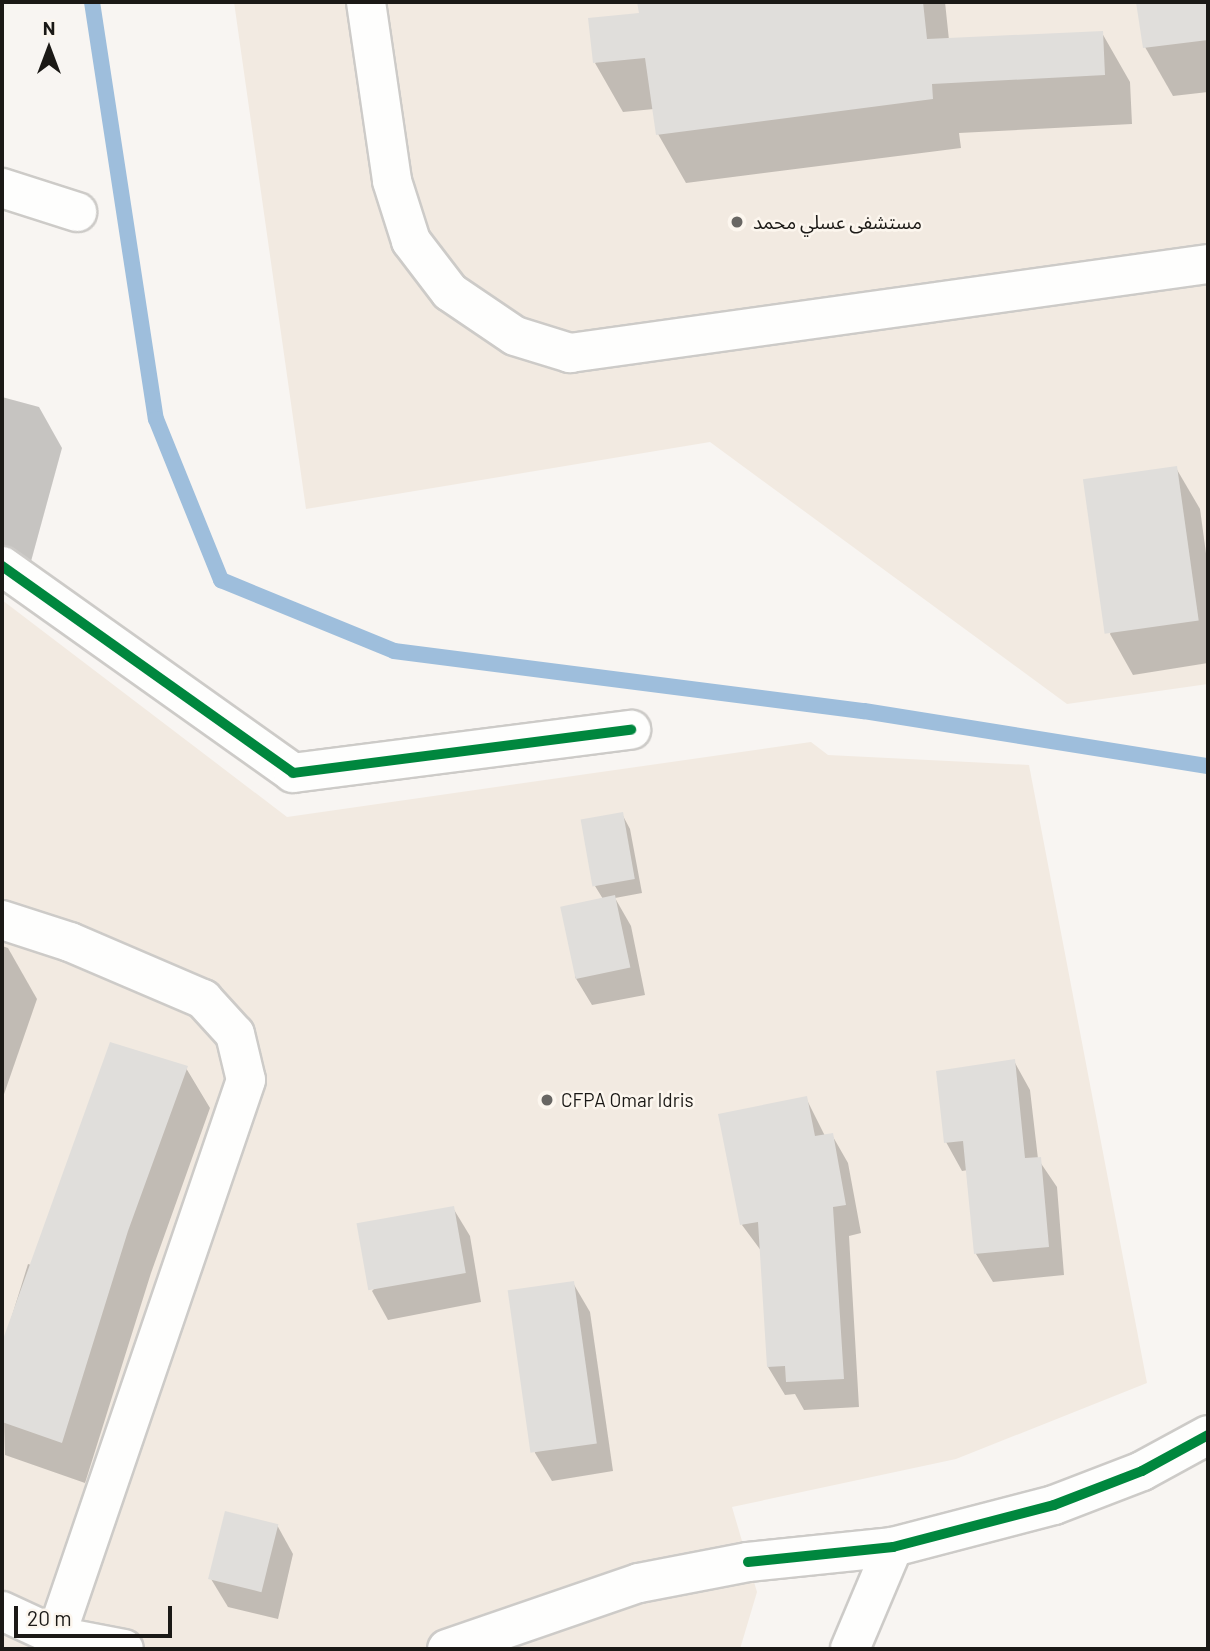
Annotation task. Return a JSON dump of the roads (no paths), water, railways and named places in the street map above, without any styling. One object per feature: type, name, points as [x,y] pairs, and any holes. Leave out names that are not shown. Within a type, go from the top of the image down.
[{"type":"street","points":[[366,2],[392,181],[411,241],[450,292],[516,336],[570,353],[1208,264]]},
{"type":"street","points":[[2,188],[77,212]]},
{"type":"street","points":[[2,566],[293,773],[631,730]]},
{"type":"street","points":[[2,920],[70,942],[204,999],[235,1034],[246,1080],[56,1636]]},
{"type":"street","points":[[447,1649],[639,1583],[748,1562],[893,1548],[1054,1505],[1142,1471],[1208,1435]]},
{"type":"street","points":[[850,1649],[893,1548]]},
{"type":"street","points":[[2,1611],[56,1636],[124,1649]]},
{"type":"waterway","points":[[92,2],[156,419],[221,580],[394,651],[864,711],[1208,766]]},
{"type":"place","name":"مستشفى عسلي محمد","points":[[737,222]]},
{"type":"place","name":"CFPA Omar Idris","points":[[547,1100]]}]
